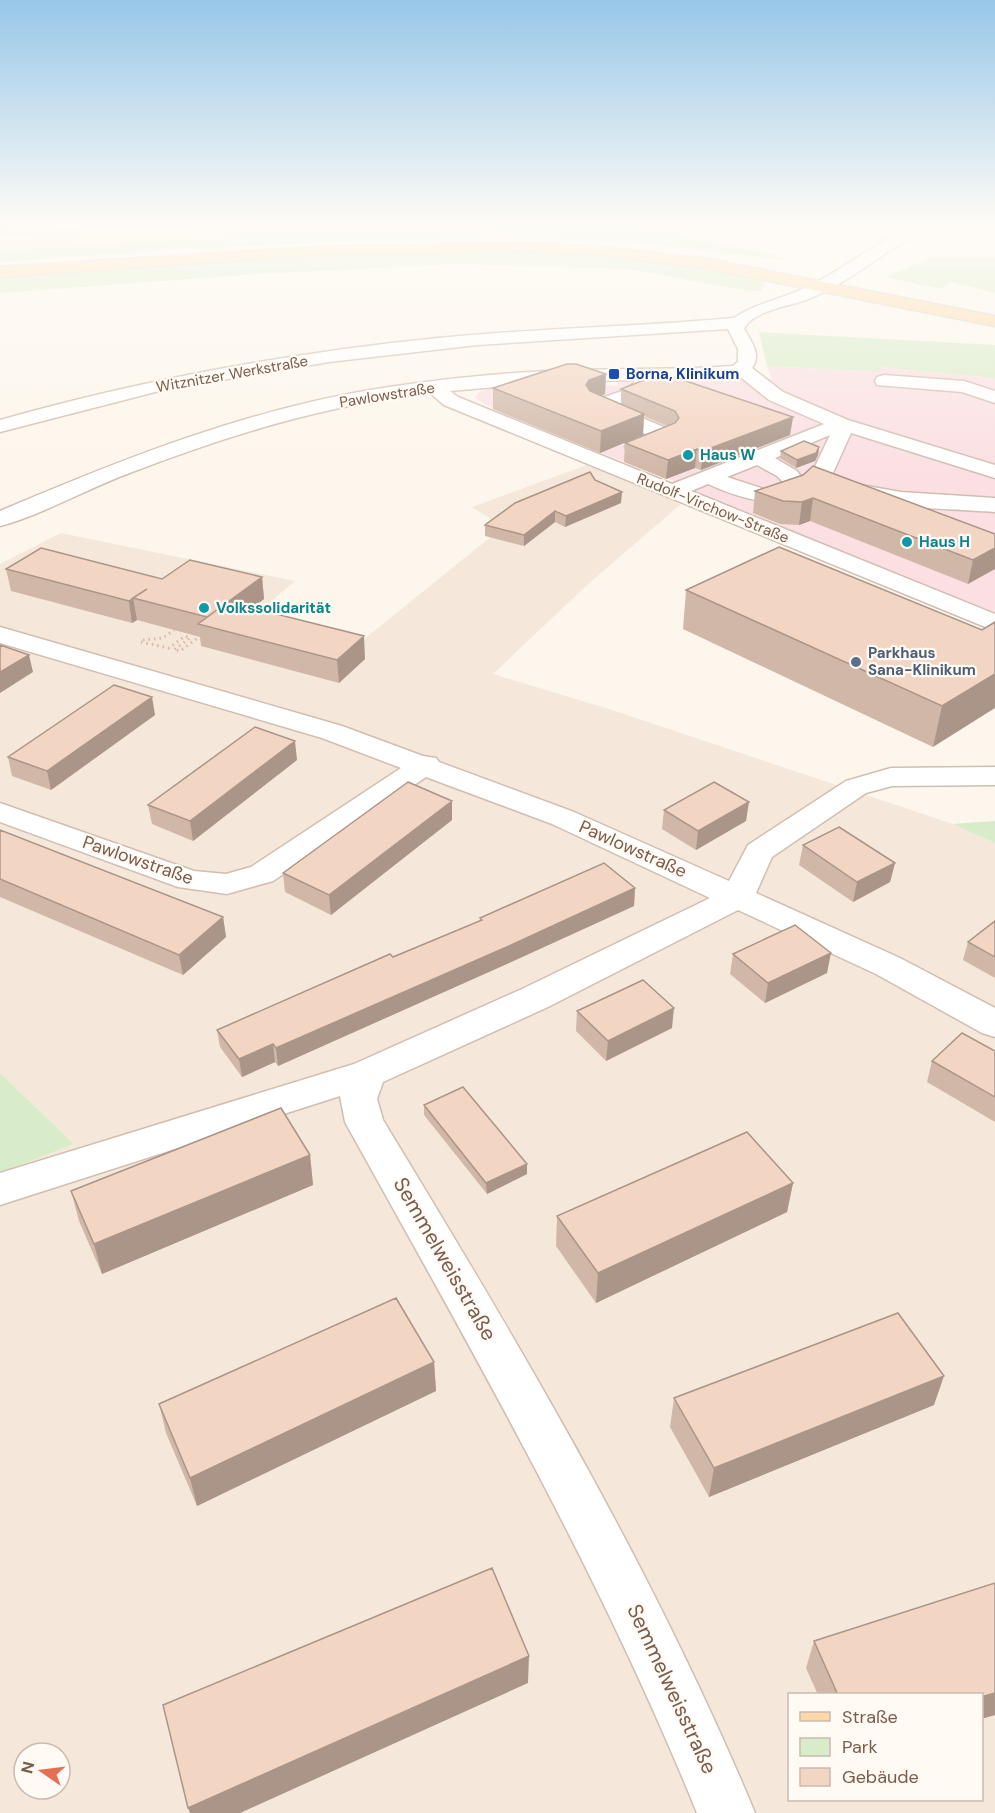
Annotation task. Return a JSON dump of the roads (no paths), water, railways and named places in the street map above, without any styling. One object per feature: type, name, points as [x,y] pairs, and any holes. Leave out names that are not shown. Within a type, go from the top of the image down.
[{"type":"main road","points":[[919,306],[995,321]]},
{"type":"street","points":[[757,306],[736,329],[748,356],[747,363],[741,369],[776,396],[841,424],[995,472]]},
{"type":"street","name":"Witznitzer Werkstraße","points":[[0,426],[121,395],[303,361],[450,343],[745,318],[776,306]]},
{"type":"street","name":"Pawlowstraße","points":[[0,519],[122,469],[242,426],[344,401],[434,387],[531,377],[715,373],[741,369]]},
{"type":"street","points":[[600,462],[666,435],[597,406],[632,394],[644,385],[641,374]]},
{"type":"street","points":[[884,381],[964,387],[995,396]]},
{"type":"street","name":"Rudolf-Virchow-Straße","points":[[434,387],[451,400],[995,623]]},
{"type":"street","points":[[673,491],[841,424]]},
{"type":"street","points":[[841,424],[843,429],[820,479],[826,486],[855,494],[995,505]]},
{"type":"street","points":[[709,477],[743,491],[762,495],[789,491],[797,486],[793,477],[781,468],[756,457]]},
{"type":"street","name":"Pawlowstraße","points":[[0,635],[309,725],[426,764],[563,818],[738,897],[888,966],[995,1024]]},
{"type":"street","name":"Pawlowstraße","points":[[0,812],[189,880],[227,884],[262,874],[426,764]]},
{"type":"street","points":[[0,1189],[367,1074],[535,998],[738,897],[759,852],[856,787],[891,777],[995,776]]},
{"type":"street","name":"Semmelweisstraße","points":[[367,1074],[358,1099],[364,1122],[517,1382],[596,1528],[686,1713],[726,1813]]},
{"type":"place","name":"Borna, Klinikum","points":[[614,374]]},
{"type":"place","name":"Haus W","points":[[688,455]]},
{"type":"place","name":"Haus H","points":[[907,542]]},
{"type":"place","name":"Volkssolidarität","points":[[204,608]]},
{"type":"place","name":"Parkhaus Sana-Klinikum","points":[[856,662]]}]
